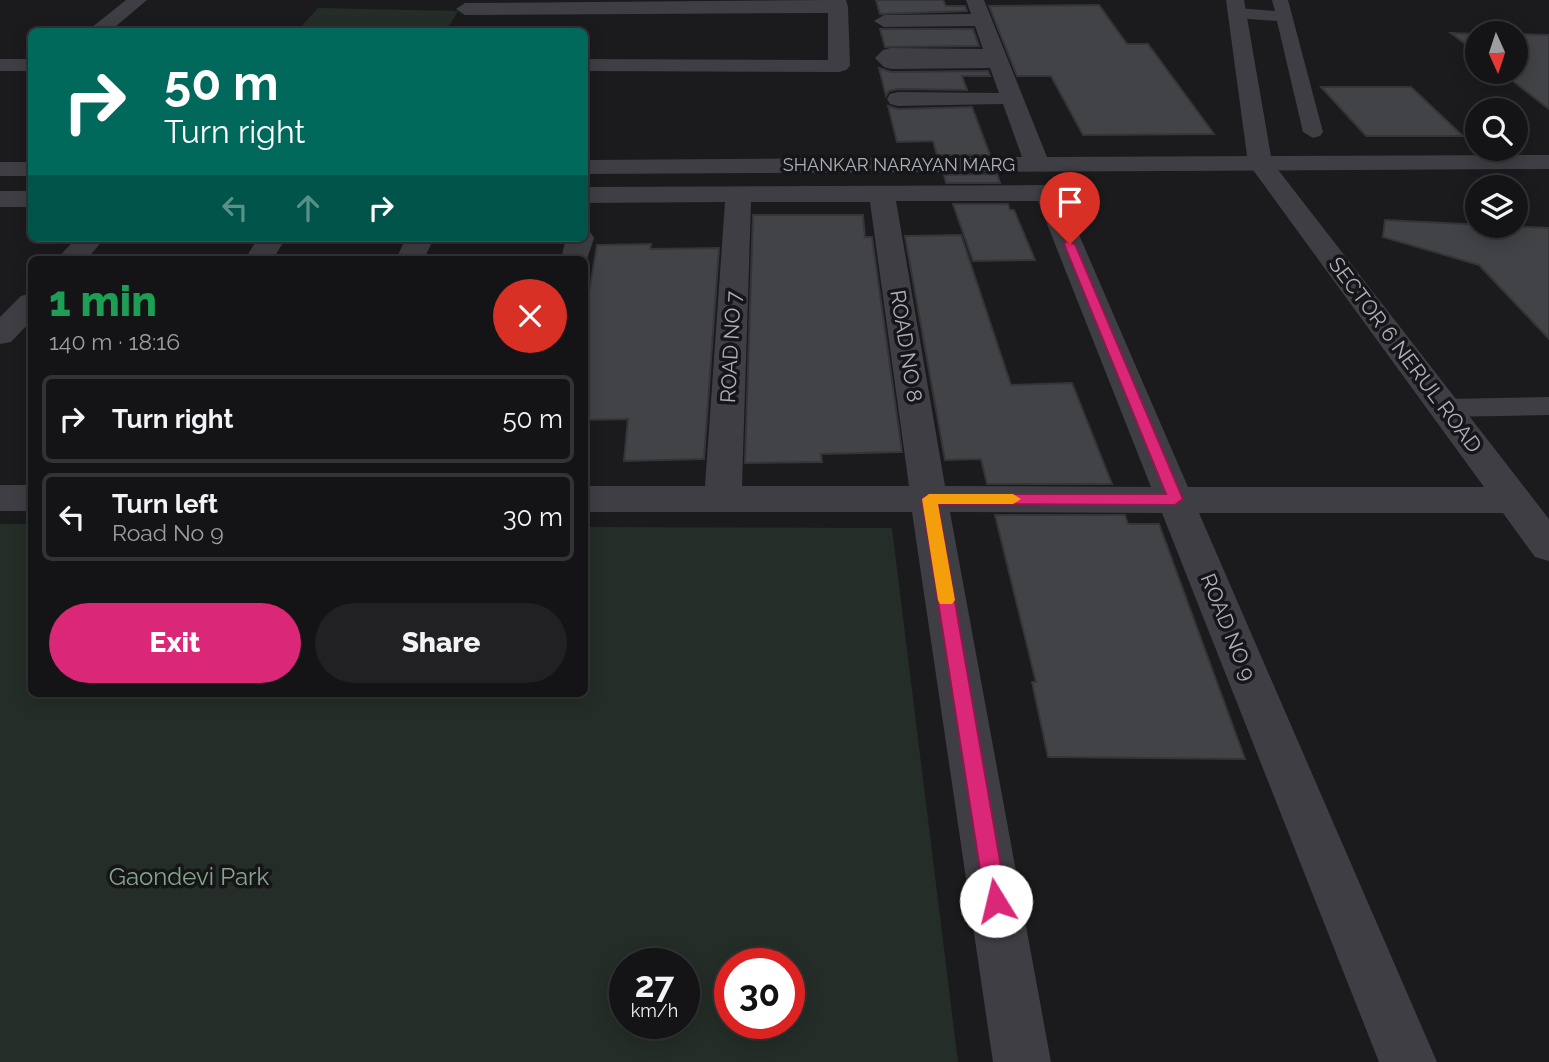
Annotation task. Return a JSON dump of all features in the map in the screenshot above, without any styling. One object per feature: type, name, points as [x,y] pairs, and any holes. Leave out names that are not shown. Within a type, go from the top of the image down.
[{"type":"street","points":[[101,28],[138,0]]},
{"type":"street","points":[[959,0],[975,14],[981,58],[1015,147]]},
{"type":"street","points":[[460,28],[464,22],[457,4],[838,3],[839,66],[588,65]]},
{"type":"street","points":[[684,26],[725,20],[738,4]]},
{"type":"street","points":[[738,4],[774,26]]},
{"type":"street","points":[[1236,7],[1260,163]]},
{"type":"street","points":[[884,20],[975,14]]},
{"type":"street","name":"ROAD NO 9","points":[[975,14],[1408,1062]]},
{"type":"street","points":[[0,65],[28,65]]},
{"type":"street","points":[[898,99],[996,99]]},
{"type":"street","name":"SHANKAR NARAYAN MARG","points":[[588,166],[1043,178],[1260,163],[1549,162]]},
{"type":"street","name":"SECTOR 6 NERUL ROAD","points":[[1260,163],[1549,547]]},
{"type":"street","points":[[0,169],[28,169]]},
{"type":"street","points":[[588,195],[882,194],[1043,178]]},
{"type":"street","name":"ROAD NO 8","points":[[882,194],[929,499],[1022,1062]]},
{"type":"street","name":"ROAD NO 7","points":[[723,499],[738,195]]},
{"type":"street","points":[[0,199],[28,199]]},
{"type":"street","points":[[74,256],[87,242]]},
{"type":"street","points":[[0,335],[28,306]]},
{"type":"street","points":[[0,498],[28,498]]},
{"type":"street","points":[[588,499],[1514,500]]},
{"type":"lane","points":[[1236,7],[1282,6],[1296,0]]},
{"type":"lane","points":[[1282,6],[1313,132]]},
{"type":"lane","points":[[1446,408],[1549,406]]},
{"type":"green space","points":[[318,8],[458,11],[448,28],[300,28]]},
{"type":"green space","name":"Gaondevi Park","points":[[0,524],[28,524],[28,697],[588,697],[588,527],[892,528],[958,1062],[0,1062]]},
{"type":"building","points":[[876,0],[943,0],[946,6],[965,6],[967,11],[880,14]]},
{"type":"building","points":[[1099,5],[1127,44],[1148,44],[1214,134],[1083,135],[1051,76],[1017,76],[989,6]]},
{"type":"building","points":[[880,29],[973,29],[979,46],[885,47]]},
{"type":"building","points":[[1451,33],[1465,34],[1465,44]]},
{"type":"building","points":[[1528,34],[1549,35],[1549,109],[1517,84],[1528,84]]},
{"type":"building","points":[[879,68],[891,72],[988,71],[990,76],[962,76],[967,90],[898,89],[889,91],[886,96]]},
{"type":"building","points":[[1321,87],[1411,87],[1463,136],[1366,136]]},
{"type":"building","points":[[888,106],[898,109],[972,107],[990,155],[937,155],[933,141],[897,142]]},
{"type":"building","points":[[997,174],[1000,183],[946,183],[944,175]]},
{"type":"building","points":[[953,204],[1008,204],[1010,210],[1014,210],[1035,260],[973,261]]},
{"type":"building","points":[[753,215],[863,215],[865,237],[872,237],[902,452],[821,454],[822,462],[745,463]]},
{"type":"building","points":[[1385,220],[1465,224],[1465,238],[1528,238],[1528,227],[1549,228],[1549,339],[1479,265],[1383,237]]},
{"type":"building","points":[[961,235],[1011,385],[1072,383],[1112,484],[987,484],[981,459],[945,460],[905,236]]},
{"type":"building","points":[[651,244],[650,249],[719,248],[704,459],[624,461],[628,419],[588,420],[588,298],[597,245]]},
{"type":"building","points":[[995,515],[1125,515],[1128,524],[1159,524],[1245,759],[1048,757],[1032,682],[1036,682]]},
{"type":"slow traffic","points":[[946,600],[929,499],[1013,499]]},
{"type":"route","points":[[996,901],[929,499],[1175,499],[1070,244]]}]
